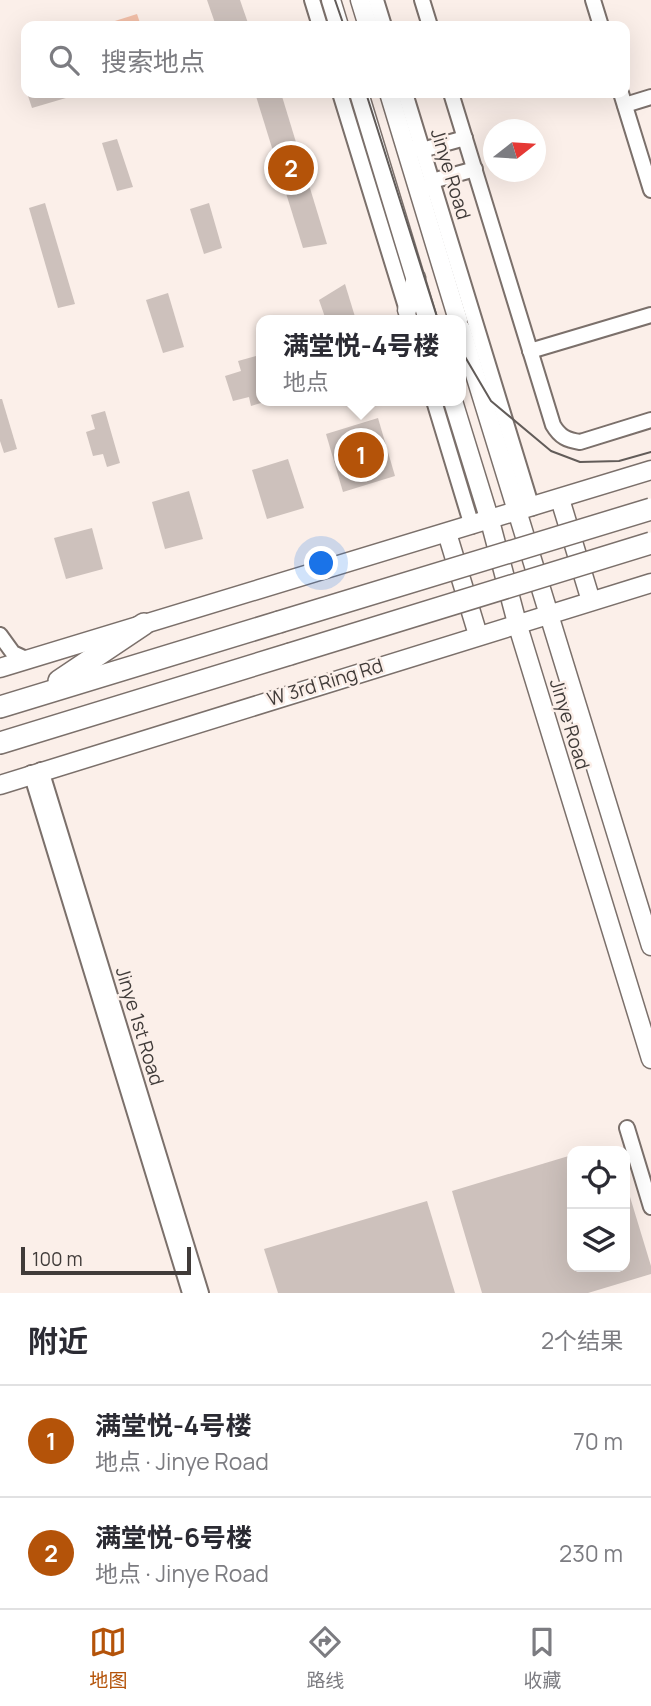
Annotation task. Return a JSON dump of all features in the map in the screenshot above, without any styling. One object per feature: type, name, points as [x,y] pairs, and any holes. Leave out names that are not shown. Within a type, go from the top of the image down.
[{"type":"highway","points":[[0,707],[651,509]]},
{"type":"highway","name":"W 3rd Ring Rd","points":[[0,743],[651,544]]},
{"type":"highway","points":[[40,694],[144,624]]},
{"type":"main road","points":[[331,0],[337,21]]},
{"type":"main road","points":[[360,0],[366,21]]},
{"type":"main road","points":[[361,98],[427,315]]},
{"type":"main road","name":"Jinye Road","points":[[390,98],[414,148],[420,197],[456,315]]},
{"type":"main road","points":[[408,315],[416,278]]},
{"type":"main road","name":"Jinye Road","points":[[466,342],[524,510],[549,613],[651,946]]},
{"type":"main road","name":"Jinye Road","points":[[455,406],[490,521],[517,623],[651,1059]]},
{"type":"main road","points":[[0,668],[651,470]]},
{"type":"main road","points":[[560,499],[591,601]]},
{"type":"main road","points":[[447,533],[478,635]]},
{"type":"main road","name":"W 3rd Ring Rd","points":[[0,785],[651,583]]},
{"type":"street","points":[[312,0],[318,21]]},
{"type":"street","points":[[376,0],[382,21]]},
{"type":"street","points":[[422,0],[428,21]]},
{"type":"street","points":[[593,0],[599,21]]},
{"type":"street","points":[[651,97],[623,99],[651,190]]},
{"type":"street","points":[[342,98],[408,315]]},
{"type":"street","name":"Jinye Road","points":[[406,98],[414,148],[432,181],[524,510]]},
{"type":"street","points":[[453,98],[553,425],[559,435],[570,441],[580,442],[651,420]]},
{"type":"street","points":[[414,148],[465,138]]},
{"type":"street","points":[[420,197],[432,181],[475,169]]},
{"type":"street","points":[[530,351],[651,315]]},
{"type":"street","points":[[436,406],[472,526]]},
{"type":"street","points":[[0,635],[13,653],[27,660]]},
{"type":"street","name":"Jinye 1st Road","points":[[36,772],[190,1293]]},
{"type":"street","name":"Jinye 1st Road","points":[[36,772],[201,1293]]},
{"type":"street","points":[[627,1128],[651,1207]]},
{"type":"shaded area","points":[[137,14],[139,21],[115,21]]},
{"type":"building","points":[[207,0],[240,0],[247,21],[214,21]]},
{"type":"building","points":[[29,98],[66,98],[32,108]]},
{"type":"building","points":[[257,98],[283,98],[327,244],[303,248]]},
{"type":"building","points":[[117,139],[133,187],[117,191],[102,143]]},
{"type":"building","points":[[45,203],[75,304],[58,308],[29,208]]},
{"type":"building","points":[[209,203],[222,248],[204,254],[190,209]]},
{"type":"building","points":[[345,284],[354,315],[324,315],[319,300]]},
{"type":"building","points":[[168,293],[184,347],[163,353],[146,300]]},
{"type":"building","points":[[256,356],[256,404],[251,406],[249,397],[233,401],[225,376],[241,371],[238,361]]},
{"type":"building","points":[[0,399],[17,449],[4,453],[0,441]]},
{"type":"building","points":[[105,411],[120,463],[107,467],[103,454],[93,456],[86,432],[95,429],[91,415]]},
{"type":"building","points":[[378,418],[395,476],[343,492],[326,434]]},
{"type":"building","points":[[288,459],[304,508],[267,519],[252,470]]},
{"type":"building","points":[[189,491],[203,539],[165,549],[152,502]]},
{"type":"building","points":[[92,528],[103,569],[66,579],[54,538]]},
{"type":"building","points":[[567,1156],[567,1272],[630,1272],[630,1197],[651,1266],[651,1274],[588,1293],[482,1293],[452,1191]]},
{"type":"building","points":[[427,1201],[455,1293],[278,1293],[264,1249]]},
{"type":"tram line","points":[[335,0],[342,21]]},
{"type":"tram line","points":[[368,98],[436,315]]},
{"type":"tram line","points":[[466,358],[491,401],[551,451],[580,462],[619,461],[651,452]]},
{"type":"place","name":"满堂悦-6号楼","points":[[291,168]]},
{"type":"place","name":"满堂悦-4号楼","points":[[361,455]]}]
